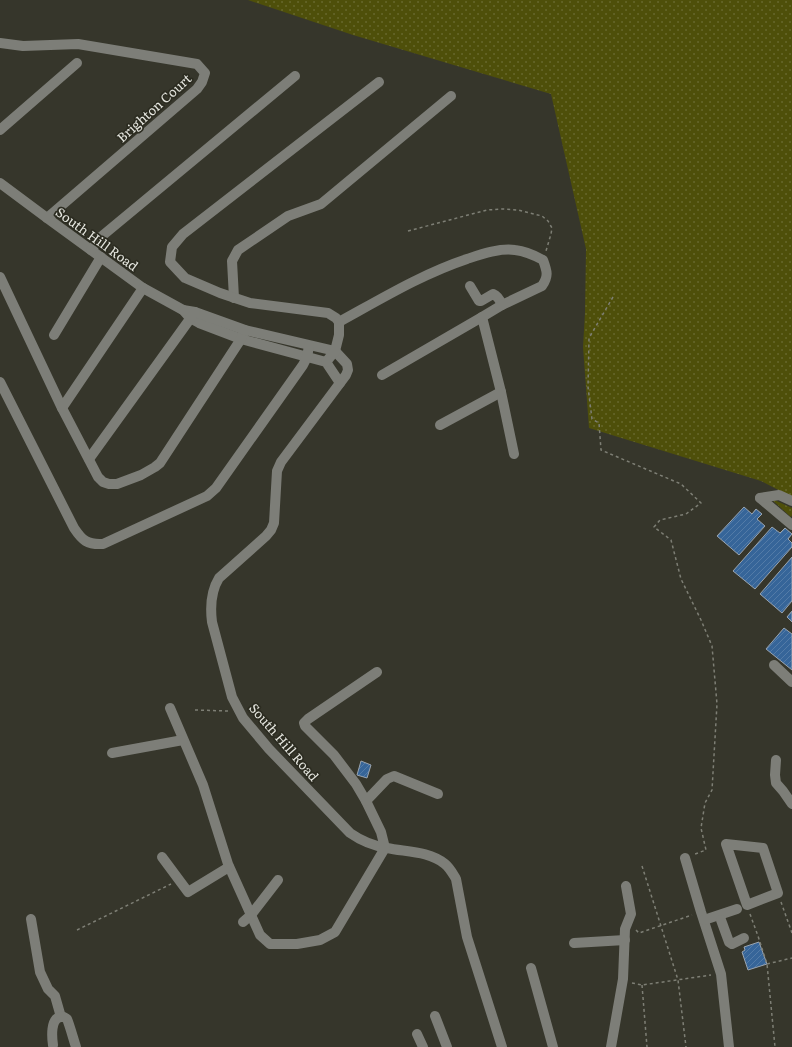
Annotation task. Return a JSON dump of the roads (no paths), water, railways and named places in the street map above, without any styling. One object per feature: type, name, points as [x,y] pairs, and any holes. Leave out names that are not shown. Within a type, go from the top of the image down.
[{"type":"street","name":"Brighton Court","points":[[0,43],[23,46],[78,44],[197,64],[205,73],[198,89],[47,218]]},
{"type":"street","points":[[1,128],[77,63]]},
{"type":"street","points":[[91,250],[102,236],[296,76]]},
{"type":"street","points":[[340,383],[326,362],[335,351],[339,335],[339,322],[336,318],[328,313],[250,303],[234,298],[185,278],[170,262],[172,248],[183,234],[379,82]]},
{"type":"street","points":[[234,298],[232,261],[238,250],[288,216],[321,204],[451,96]]},
{"type":"street","name":"South Hill Road","points":[[0,183],[143,288],[189,314],[243,335],[326,362]]},
{"type":"street","points":[[339,322],[390,293],[445,266],[480,254],[514,249],[523,251],[543,260],[547,275],[546,281],[542,286],[502,305],[382,375]]},
{"type":"street","points":[[54,335],[101,257]]},
{"type":"street","points":[[0,277],[62,408],[98,477],[103,482],[109,484],[117,484],[126,481],[160,463],[243,335]]},
{"type":"street","points":[[470,286],[479,301],[493,294],[496,295],[502,305]]},
{"type":"street","points":[[62,408],[143,288]]},
{"type":"street","points":[[89,459],[189,314]]},
{"type":"street","points":[[482,317],[501,392],[514,454]]},
{"type":"street","name":"South Hill Road","points":[[243,335],[335,351],[347,364],[348,370],[346,375],[281,462],[277,471],[274,524],[271,530],[219,578],[214,589],[211,610],[212,622],[232,697],[243,718],[269,749],[350,833],[358,838],[385,848],[432,856],[447,865],[456,879],[467,937],[502,1047]]},
{"type":"street","points":[[0,382],[74,528],[87,542],[94,545],[103,544],[207,496],[212,492],[303,365],[307,357],[309,346]]},
{"type":"street","points":[[440,425],[501,392]]},
{"type":"street","points":[[792,501],[778,495],[760,498],[792,525]]},
{"type":"street","points":[[774,665],[792,682]]},
{"type":"street","points":[[170,708],[203,786],[247,919],[260,935],[270,944],[297,944],[320,940],[335,932],[385,848],[381,832],[356,784],[334,755],[305,726],[304,723],[377,672]]},
{"type":"street","points":[[112,753],[183,740]]},
{"type":"street","points":[[776,760],[776,783],[792,804]]},
{"type":"street","points":[[366,801],[387,779],[394,776],[438,794]]},
{"type":"street","points":[[704,919],[721,920],[739,910],[778,893],[763,848],[726,844],[739,910]]},
{"type":"street","points":[[162,857],[188,892],[229,867]]},
{"type":"street","points":[[685,858],[721,974],[730,1047]]},
{"type":"street","points":[[247,919],[278,880]]},
{"type":"street","points":[[610,1047],[623,979],[625,940],[631,914],[626,886]]},
{"type":"street","points":[[704,919],[739,910]]},
{"type":"street","points":[[31,919],[40,972],[48,989],[55,996],[61,1017],[65,1018],[68,1022],[76,1047]]},
{"type":"street","points":[[721,920],[728,942],[732,944],[744,938]]},
{"type":"street","points":[[574,943],[625,940]]},
{"type":"street","points":[[531,968],[553,1047]]},
{"type":"street","points":[[435,1016],[447,1047]]},
{"type":"street","points":[[53,1045],[52,1033],[54,1022],[61,1017]]},
{"type":"street","points":[[417,1034],[423,1047]]}]
